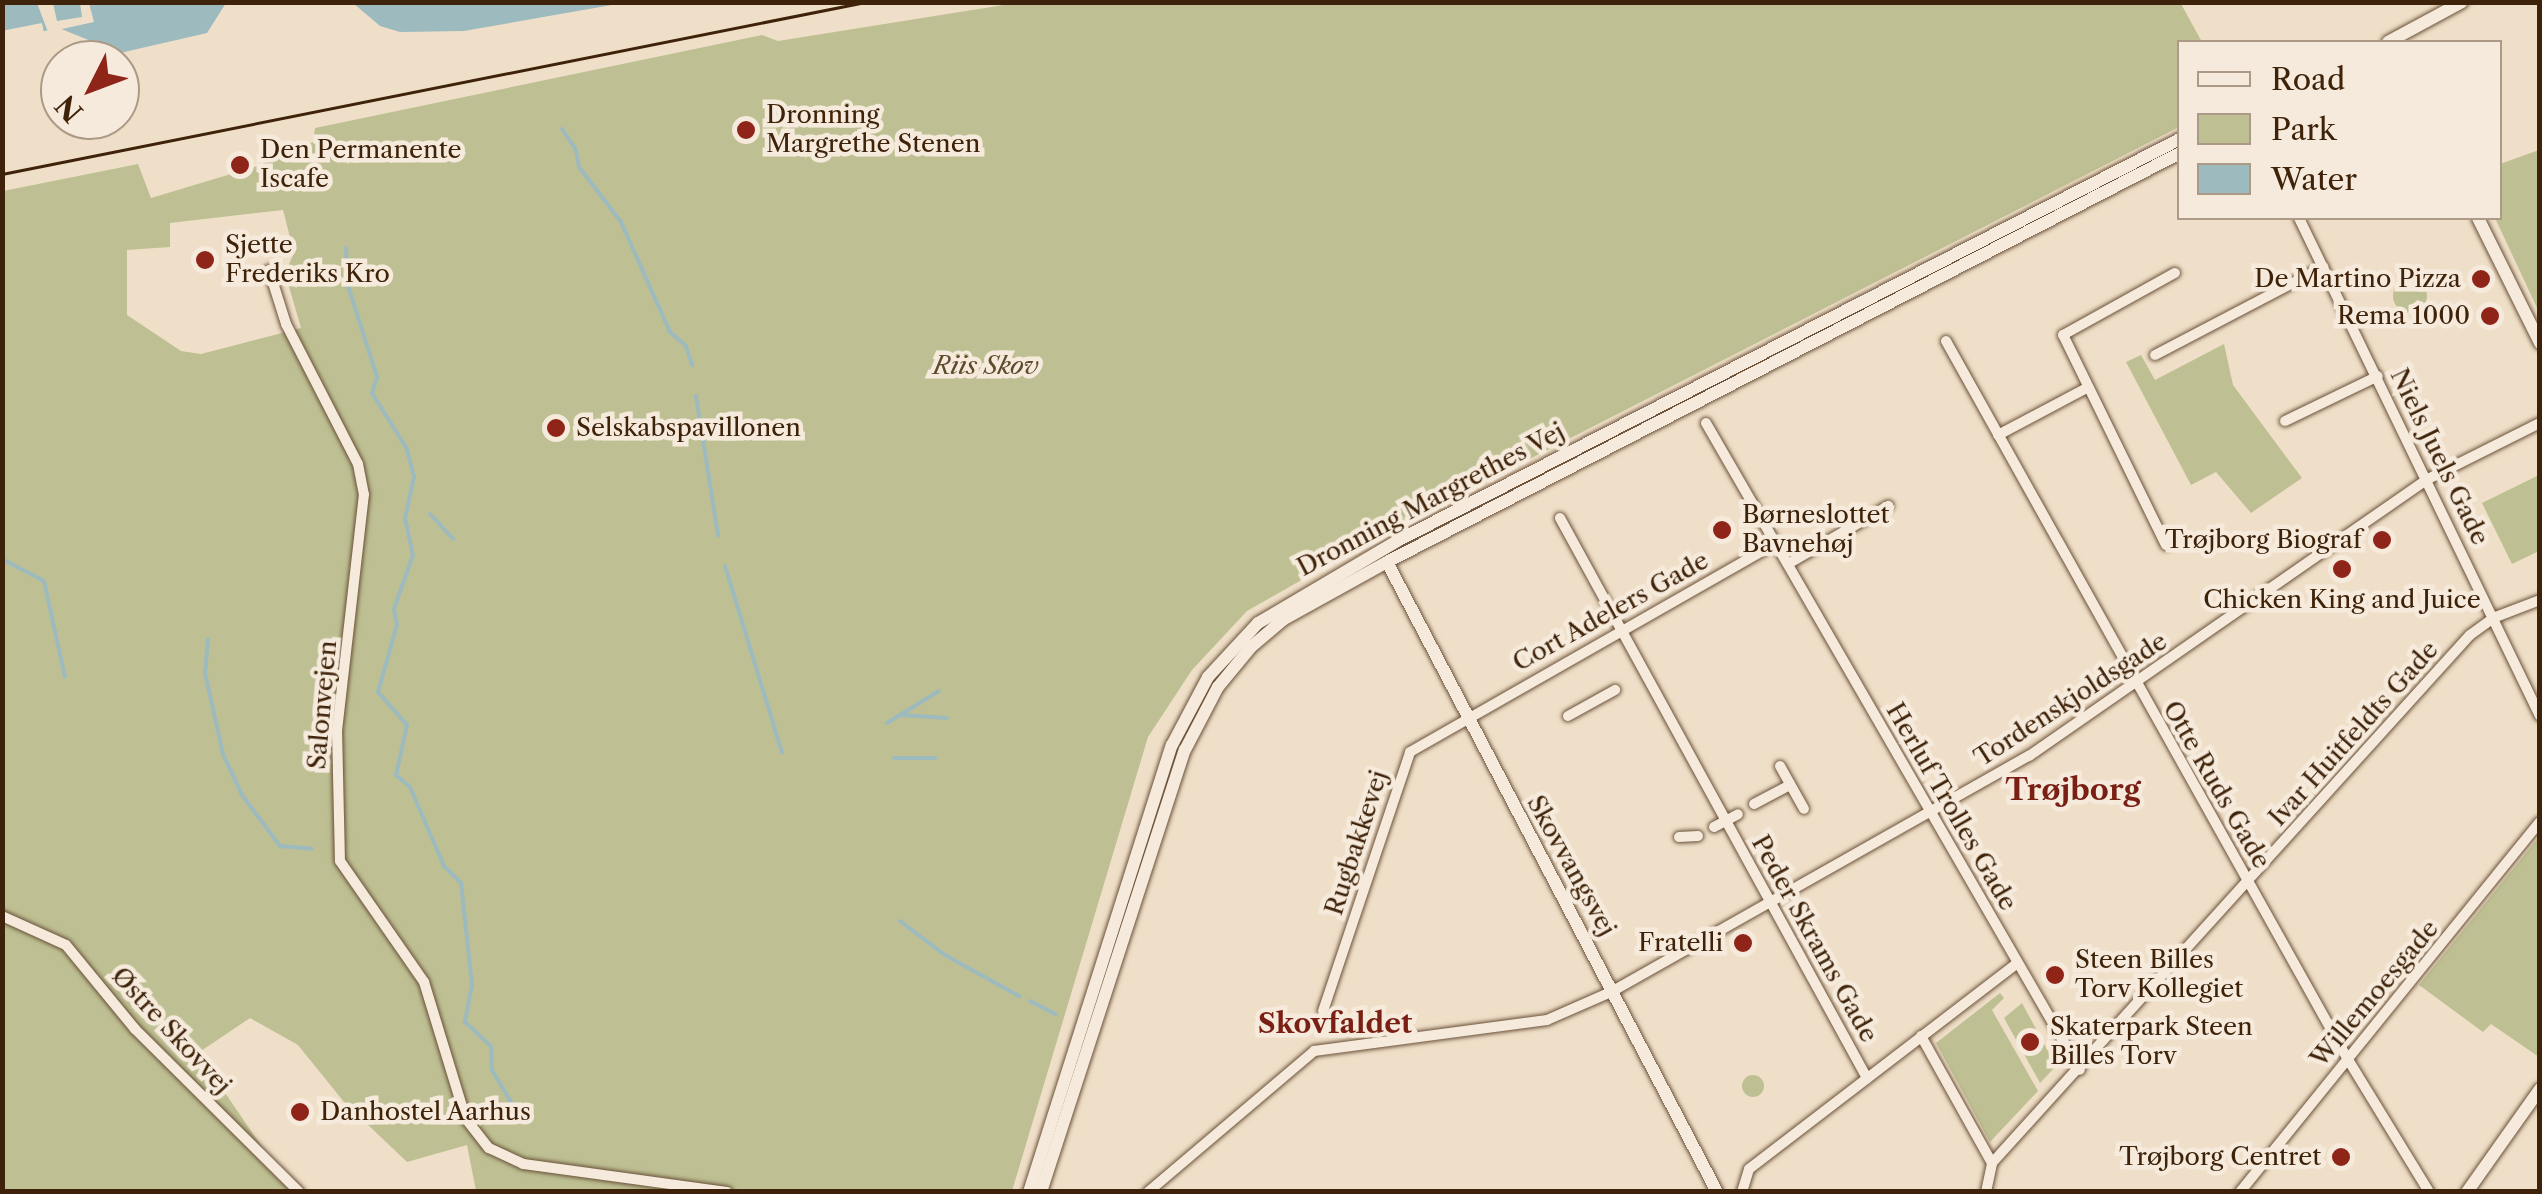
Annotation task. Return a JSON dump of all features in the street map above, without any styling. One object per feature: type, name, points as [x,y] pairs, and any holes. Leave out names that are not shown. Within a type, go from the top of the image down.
[{"type":"street","points":[[2391,40],[2462,2]]},
{"type":"street","name":"Dronning Margrethes Vej","points":[[1029,1192],[1172,745],[1208,678],[1258,623],[1397,541],[2177,141]]},
{"type":"street","name":"Dronning Margrethes Vej","points":[[1041,1192],[1185,750],[1204,708],[1233,666],[1275,626],[1387,562],[2177,154]]},
{"type":"street","name":"Niels Juels Gade","points":[[2301,220],[2540,716]]},
{"type":"street","points":[[2479,220],[2540,344]]},
{"type":"street","points":[[2155,354],[2323,267]]},
{"type":"street","name":"Salonvejen","points":[[269,270],[286,324],[358,464],[364,494],[337,730],[340,862],[424,982],[472,1130],[500,1156],[523,1164],[728,1192]]},
{"type":"street","points":[[2166,545],[2065,350],[2066,330],[2176,273]]},
{"type":"street","name":"Otte Ruds Gade","points":[[1946,341],[2347,1058],[2429,1192]]},
{"type":"street","points":[[2285,421],[2378,376]]},
{"type":"street","points":[[1998,435],[2085,389]]},
{"type":"street","name":"Herluf Trolles Gade","points":[[1706,422],[2080,1070]]},
{"type":"street","name":"Tordenskjoldsgade","points":[[1148,1192],[1314,1051],[1547,1020],[1612,991],[1931,813],[2135,684],[2428,480],[2540,423]]},
{"type":"street","points":[[1788,564],[1888,506]]},
{"type":"street","name":"Peder Skrams Gade","points":[[1560,518],[1867,1078]]},
{"type":"street","name":"Cort Adelers Gade","points":[[1467,716],[1776,543]]},
{"type":"street","name":"Skovvangsvej","points":[[1387,562],[1717,1192]]},
{"type":"street","name":"Ivar Huitfeldts Gade","points":[[1992,1163],[2470,635],[2493,618],[2540,600]]},
{"type":"street","points":[[1633,680],[1646,673]]},
{"type":"street","points":[[1568,716],[1615,690]]},
{"type":"street","name":"Rugbakkevej","points":[[1323,1011],[1404,762],[1417,746],[1467,716]]},
{"type":"street","points":[[1780,766],[1804,809]]},
{"type":"street","name":"Peder Skrams Gade","points":[[1754,804],[1790,785]]},
{"type":"street","name":"Peder Skrams Gade","points":[[1714,827],[1738,814]]},
{"type":"street","name":"Willemoesgade","points":[[2240,1192],[2540,822]]},
{"type":"street","points":[[1678,836],[1698,836]]},
{"type":"street","name":"Østre Skovvej","points":[[2,916],[66,945],[135,1029],[299,1192]]},
{"type":"street","points":[[1742,1188],[1748,1169],[2016,963]]},
{"type":"street","points":[[1921,1036],[1992,1163],[1986,1192]]},
{"type":"street","points":[[2467,1192],[2540,1089]]},
{"type":"green space","name":"Riis Skov","points":[[2180,2],[2201,40],[2177,40],[2177,128],[1377,537],[1247,611],[1192,670],[1148,737],[1012,1191],[476,1191],[467,1145],[407,1162],[344,1102],[298,1045],[250,1018],[198,1053],[292,1191],[3,1192],[3,191],[138,164],[151,198],[258,166],[313,142],[315,128],[762,35],[778,41],[1016,3]],"holes":[[[283,210],[294,253],[285,273],[301,328],[201,354],[181,351],[127,315],[127,250],[170,247],[170,223]]]},
{"type":"green space","points":[[2540,150],[2539,312],[2496,220],[2502,220],[2502,163]]},
{"type":"green space","points":[[2410,279],[2422,284],[2427,296],[2422,308],[2410,313],[2398,308],[2393,296],[2398,284]]},
{"type":"green space","points":[[2224,344],[2233,385],[2302,478],[2251,513],[2216,472],[2191,485],[2126,362],[2141,355],[2155,380]]},
{"type":"green space","points":[[2539,475],[2539,551],[2512,564],[2482,503]]},
{"type":"green space","points":[[2539,837],[2539,1057],[2491,1024],[2483,1032],[2419,985]]},
{"type":"green space","points":[[2000,993],[2004,998],[1992,1010],[2038,1091],[1990,1142],[1936,1043]]},
{"type":"green space","name":"Skaterpark Steen Billes Torv","points":[[2022,1003],[2056,1066],[2040,1083],[2004,1018]]},
{"type":"green space","points":[[1753,1075],[1761,1078],[1761,1094],[1753,1097],[1745,1094],[1742,1086],[1745,1078]]},
{"type":"water","points":[[3,3],[226,3],[207,33],[140,48],[140,40],[88,40],[59,28],[3,40]]},
{"type":"water","points":[[353,3],[623,3],[464,31],[400,32],[380,26]]},
{"type":"pier","points":[[37,3],[53,3],[57,21],[82,17],[80,3],[89,3],[94,22],[48,32]]},
{"type":"pier","points":[[42,23],[44,33],[5,40],[3,31]]},
{"type":"waterway","points":[[562,129],[576,150],[579,167],[621,222],[670,332],[686,346],[692,365]]},
{"type":"waterway","points":[[346,248],[348,286],[377,377],[372,393],[407,449],[414,477],[405,518],[413,555],[394,609],[397,625],[378,692],[407,725],[396,775],[410,787],[444,866],[461,883],[472,985],[465,1022],[491,1046],[492,1070],[514,1107]]},
{"type":"waterway","points":[[696,396],[718,535]]},
{"type":"waterway","points":[[430,514],[453,539]]},
{"type":"waterway","points":[[2,559],[44,581],[65,677]]},
{"type":"waterway","points":[[725,566],[782,752]]},
{"type":"waterway","points":[[208,639],[205,673],[223,754],[242,795],[280,846],[312,849]]},
{"type":"waterway","points":[[887,723],[939,691]]},
{"type":"waterway","points":[[902,715],[947,718]]},
{"type":"waterway","points":[[894,758],[935,758]]},
{"type":"waterway","points":[[900,921],[945,955],[1019,996]]},
{"type":"waterway","points":[[1030,1001],[1056,1014]]},
{"type":"tram line","points":[[2,174],[865,2]]},
{"type":"place","name":"Dronning Margrethe Stenen","points":[[746,130]]},
{"type":"place","name":"Den Permanente Iscafe","points":[[240,165]]},
{"type":"place","name":"Sjette Frederiks Kro","points":[[205,260]]},
{"type":"place","name":"De Martino Pizza","points":[[2481,279]]},
{"type":"place","name":"Rema 1000","points":[[2490,316]]},
{"type":"place","name":"Selskabspavillonen","points":[[556,428]]},
{"type":"place","name":"Børneslottet Bavnehøj","points":[[1722,530]]},
{"type":"place","name":"Trøjborg Biograf","points":[[2382,540]]},
{"type":"place","name":"Chicken King and Juice","points":[[2342,569]]},
{"type":"place","name":"Fratelli","points":[[1743,943]]},
{"type":"place","name":"Steen Billes Torv Kollegiet","points":[[2055,975]]},
{"type":"place","name":"Skaterpark Steen Billes Torv","points":[[2030,1042]]},
{"type":"place","name":"Danhostel Aarhus","points":[[300,1112]]},
{"type":"place","name":"Trøjborg Centret","points":[[2341,1157]]},
{"type":"district","name":"Trøjborg","points":[[2073,790]]},
{"type":"district","name":"Skovfaldet","points":[[1335,1023]]}]
